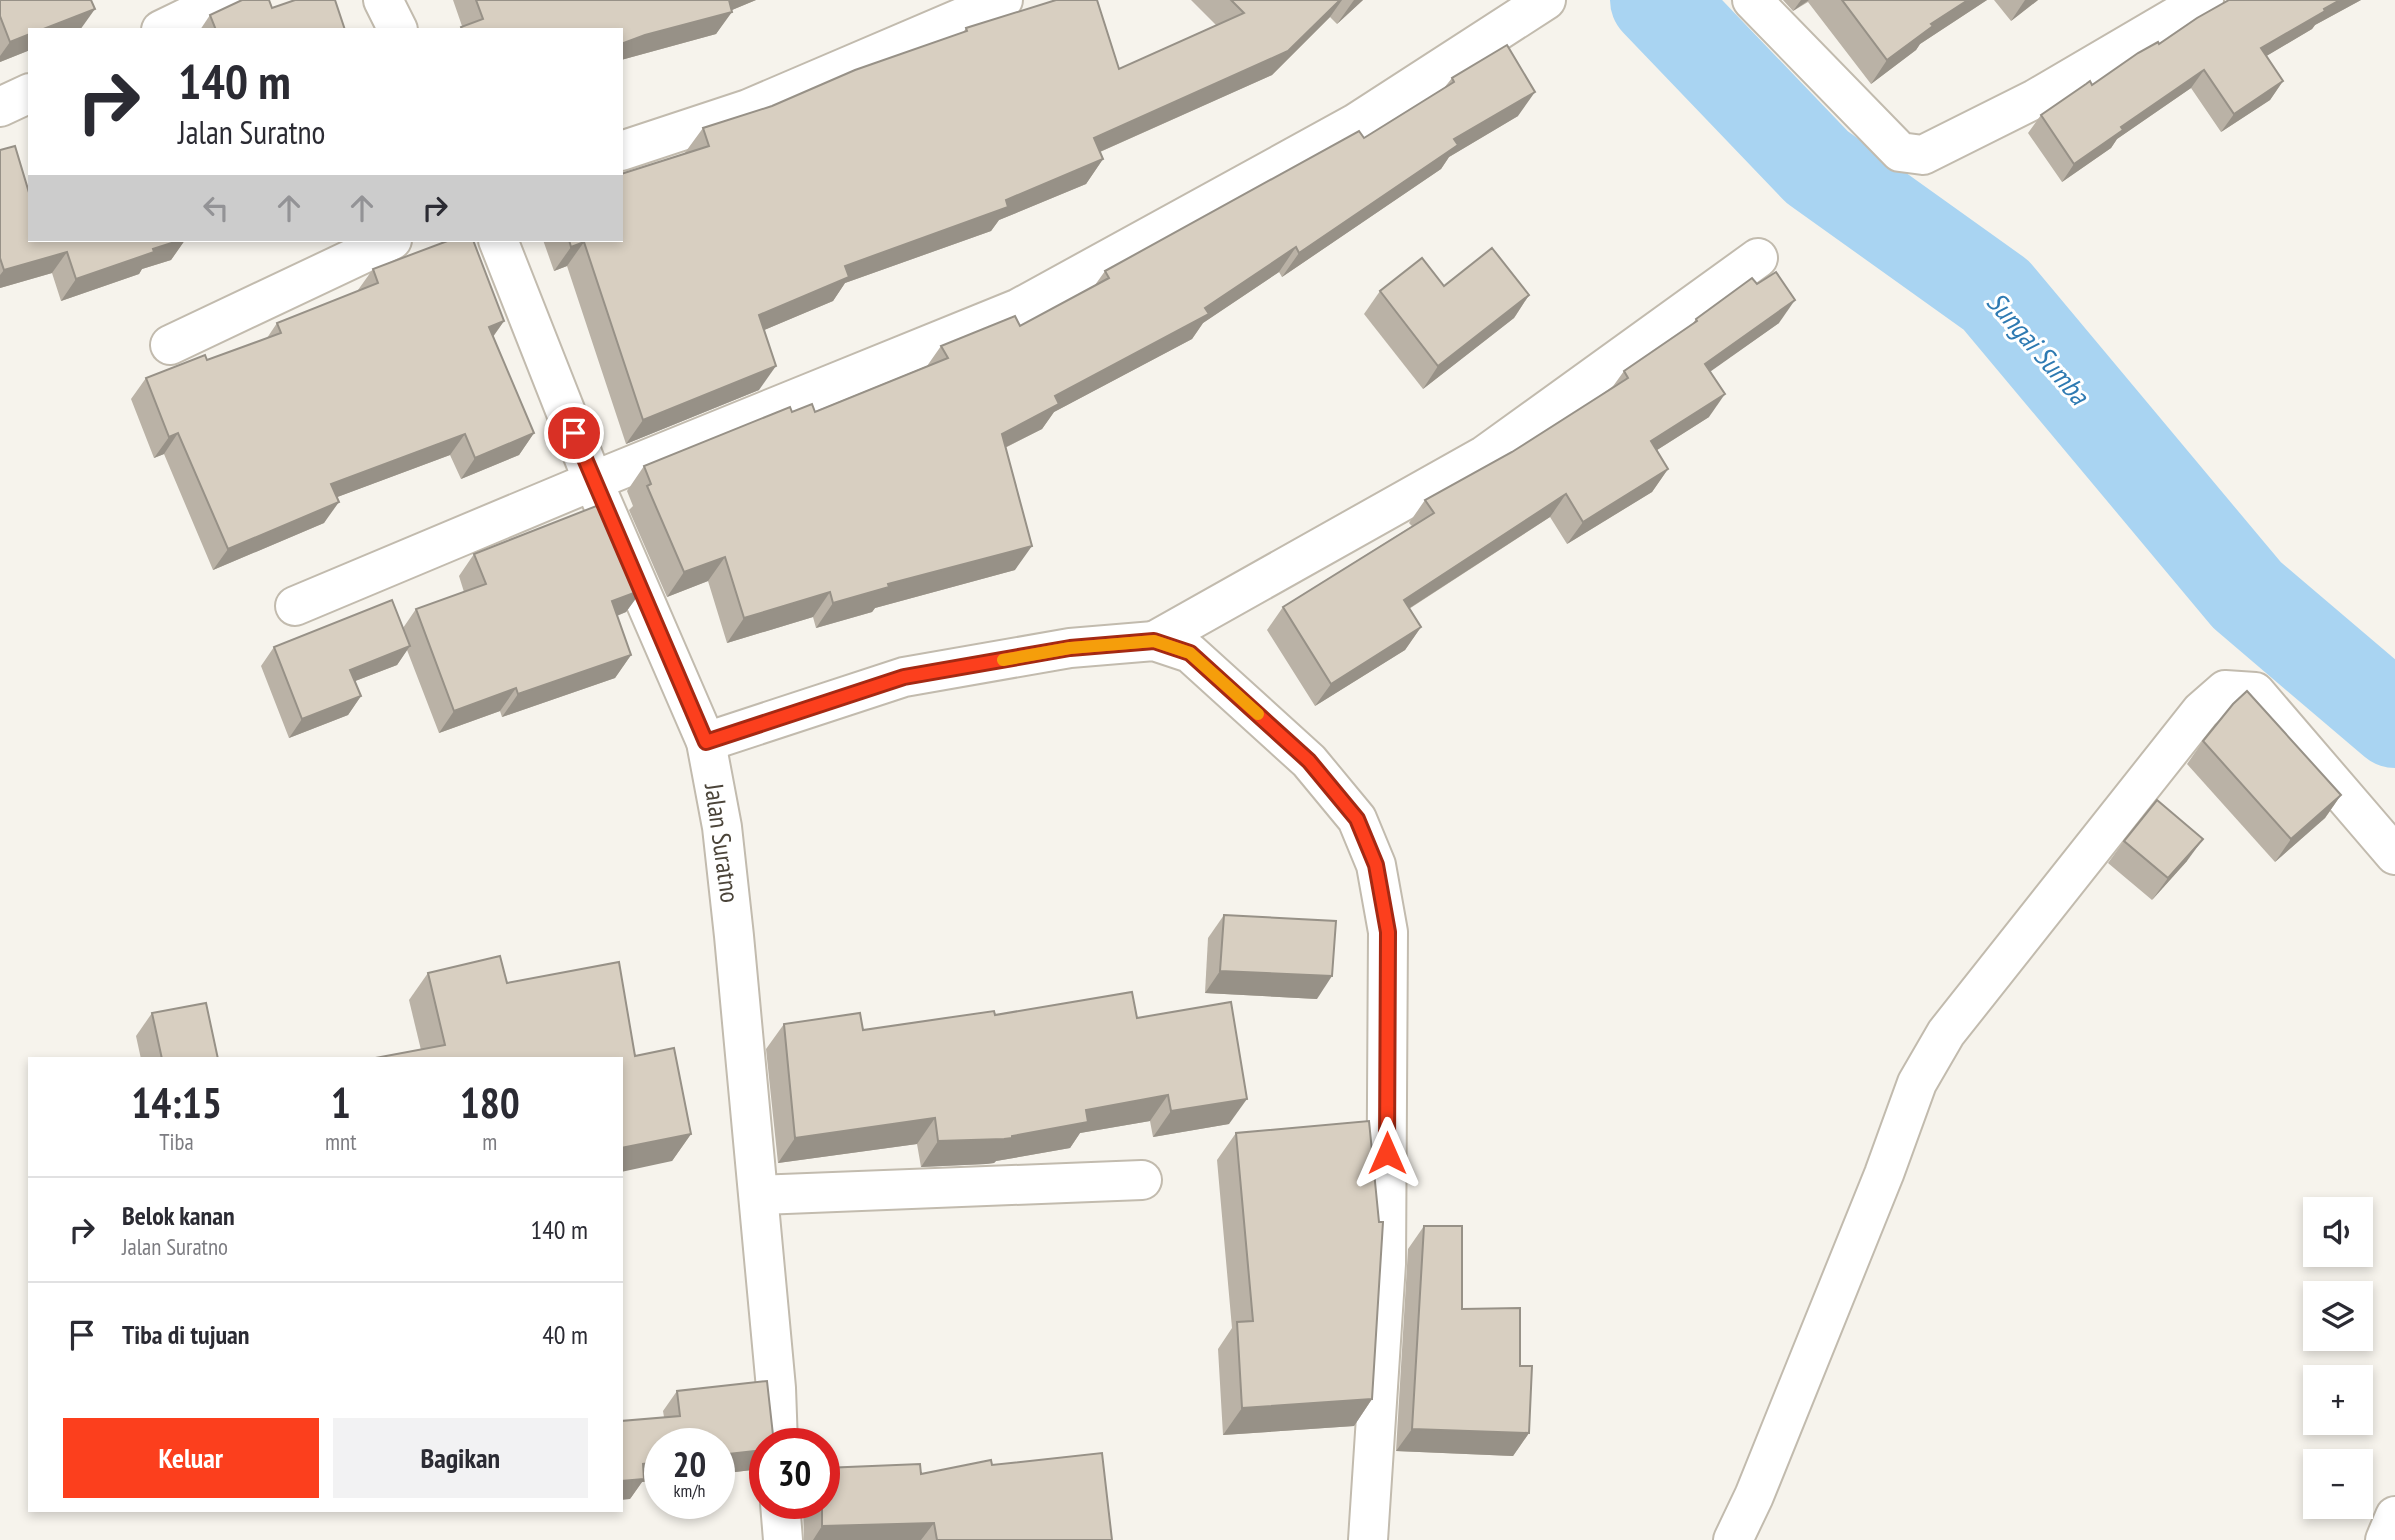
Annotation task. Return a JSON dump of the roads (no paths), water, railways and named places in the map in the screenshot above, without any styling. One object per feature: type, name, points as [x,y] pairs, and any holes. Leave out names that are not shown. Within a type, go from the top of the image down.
[{"type":"street","points":[[165,28],[223,0]]},
{"type":"street","points":[[383,0],[397,28]]},
{"type":"street","points":[[623,150],[748,108],[1003,0]]},
{"type":"street","points":[[1752,0],[1900,152],[1923,155],[2035,99],[2204,0]]},
{"type":"street","points":[[295,606],[593,481],[1020,309],[1356,122],[1543,1]]},
{"type":"street","points":[[0,107],[28,94]]},
{"type":"street","points":[[170,345],[388,242]]},
{"type":"street","name":"Jalan Suratno","points":[[499,242],[593,481],[706,742],[723,840],[760,1195],[777,1428]]},
{"type":"street","points":[[1154,641],[1485,455],[1758,258]]},
{"type":"street","points":[[706,742],[904,677],[1070,648],[1154,641],[1190,653],[1309,761],[1357,819],[1376,865],[1388,932],[1386,1264],[1368,1540]]},
{"type":"street","points":[[1733,1540],[1754,1496],[1884,1174],[1917,1083],[1946,1033],[2202,711],[2225,690],[2255,692],[2395,855]]},
{"type":"street","points":[[760,1195],[1142,1180]]},
{"type":"street","points":[[2385,1540],[2395,1516]]},
{"type":"street","points":[[781,1519],[783,1540]]},
{"type":"waterway","name":"Sungai Sumba","points":[[1657,0],[1817,167],[1996,295],[2247,595],[2395,721]]}]
